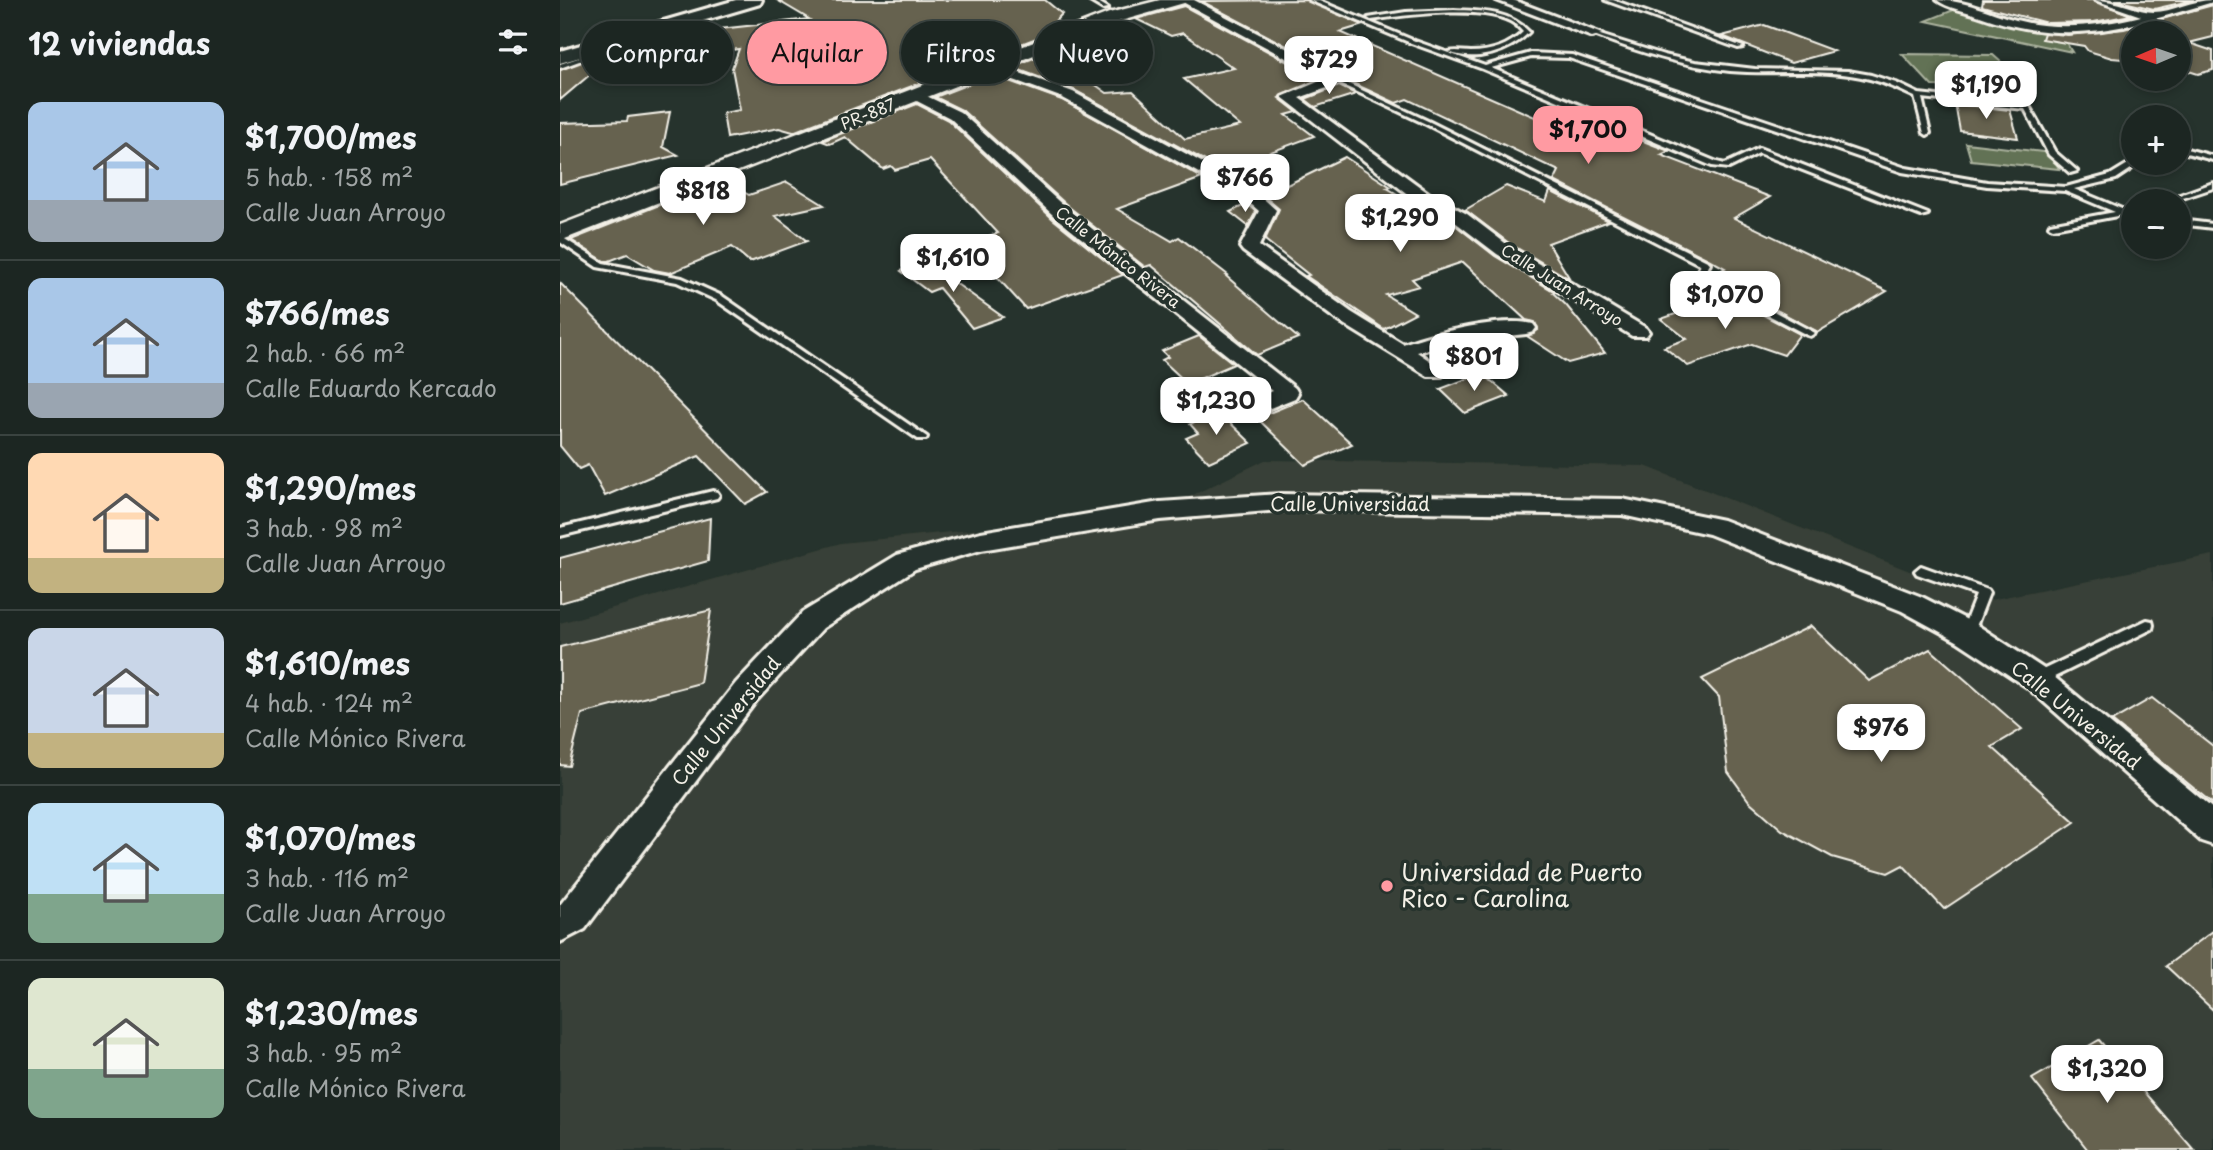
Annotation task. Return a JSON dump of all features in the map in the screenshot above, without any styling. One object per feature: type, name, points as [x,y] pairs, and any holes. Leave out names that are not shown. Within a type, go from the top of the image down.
[{"type":"highway","points":[[661,21],[722,0]]},
{"type":"highway","points":[[679,21],[754,0]]},
{"type":"highway","points":[[560,47],[581,46]]},
{"type":"highway","points":[[560,57],[581,49]]},
{"type":"street","name":"PR-887","points":[[1020,54],[1115,18],[1178,0]]},
{"type":"street","points":[[1185,0],[1336,80]]},
{"type":"street","points":[[1502,0],[1596,34]]},
{"type":"street","points":[[1943,0],[2020,25],[2061,32],[2101,30],[2209,0]]},
{"type":"street","points":[[2101,0],[2153,16]]},
{"type":"street","points":[[1020,77],[1068,95],[1250,195],[1268,210],[1249,247],[1344,316],[1435,372]]},
{"type":"street","name":"Calle Juan Arroyo","points":[[1336,80],[1289,97],[1425,199],[1461,218],[1503,250],[1639,332]]},
{"type":"street","name":"PR-887","points":[[560,236],[944,84]]},
{"type":"street","name":"Calle Mónico Rivera","points":[[916,95],[955,115],[1061,214],[1214,332],[1287,393],[1247,409]]},
{"type":"street","points":[[1401,351],[1422,343],[1454,337],[1526,328]]},
{"type":"street","name":"Calle Universidad","points":[[560,924],[573,917],[746,692],[813,620],[906,562],[981,541],[1160,511],[1280,502],[1622,507],[1714,526],[1912,604],[1967,633],[2037,679],[2213,830]]},
{"type":"lane","points":[[1091,0],[1105,8]]},
{"type":"lane","points":[[1312,0],[1413,42],[1485,68],[1715,164],[1726,166],[1759,150],[1924,214]]},
{"type":"lane","points":[[1329,0],[1371,18],[1455,53],[1492,51],[1520,40],[1526,32],[1524,26],[1507,16],[1484,12],[1438,11],[1371,18]]},
{"type":"lane","points":[[1608,0],[1740,47]]},
{"type":"lane","points":[[1596,34],[1639,51],[1728,69],[1841,70],[1896,83],[1918,96],[2027,107],[2052,153],[2073,172]]},
{"type":"lane","points":[[1485,68],[1531,55],[1570,56],[1905,170],[1987,184],[2066,189],[2121,209]]},
{"type":"lane","points":[[560,66],[581,58]]},
{"type":"lane","points":[[1336,80],[1428,123],[1706,264],[1700,274],[1708,281],[1810,334]]},
{"type":"lane","points":[[1918,96],[1927,133]]},
{"type":"lane","points":[[2191,152],[2213,158]]},
{"type":"lane","points":[[2066,189],[2113,177],[2121,172]]},
{"type":"lane","points":[[2191,193],[2213,186]]},
{"type":"lane","points":[[2053,226],[2121,215]]},
{"type":"lane","points":[[2191,223],[2213,226]]},
{"type":"lane","points":[[560,236],[600,265],[679,279],[719,298],[922,437]]},
{"type":"lane","points":[[560,532],[713,495]]},
{"type":"lane","points":[[1922,571],[1983,593],[1967,633]]},
{"type":"lane","points":[[2037,679],[2147,625]]},
{"type":"shaded area","name":"Universidad de Puerto Rico - Carolina","points":[[1265,460],[1645,466],[1985,601],[2213,555],[2213,1150],[560,1150],[560,623],[841,543],[1160,511]]},
{"type":"green space","points":[[1956,9],[2016,28],[2062,36],[2072,52],[1926,21]]},
{"type":"green space","points":[[1902,54],[1993,55],[2029,87],[1932,86]]},
{"type":"green space","points":[[1966,143],[2051,153],[2059,169],[1971,160]]},
{"type":"building","points":[[777,0],[1045,0],[1062,14],[1057,21],[1034,21],[1034,39],[1020,44],[1020,21],[901,21],[901,84],[917,84],[793,132],[779,128],[727,138],[723,113],[740,110],[733,73],[739,49],[733,50],[733,28],[747,26],[747,84],[887,84],[887,21],[791,21],[809,19]]},
{"type":"building","points":[[1307,0],[1363,25],[1340,32],[1537,118],[1561,109],[1669,151],[1661,155],[1770,197],[1734,218],[1887,291],[1818,332],[1712,276],[1725,268],[1554,181],[1559,171],[1407,99],[1396,103],[1344,79],[1342,75],[1201,1]]},
{"type":"building","points":[[1983,0],[2093,0],[2131,15],[2094,22],[2047,23],[1982,6]]},
{"type":"building","points":[[2115,0],[2194,0],[2154,9]]},
{"type":"building","points":[[2213,5],[2213,37],[2191,42],[2191,21],[2154,21]]},
{"type":"building","points":[[1184,6],[1319,79],[1279,98],[1297,112],[1286,115],[1314,136],[1222,170],[1074,90],[1058,84],[1094,84],[1107,93],[1133,91],[1185,139],[1240,126],[1184,79],[1234,68],[1183,33],[1171,36],[1153,27],[1153,21],[1136,19]]},
{"type":"building","points":[[1764,25],[1834,51],[1791,63],[1722,36]]},
{"type":"building","points":[[2121,29],[2121,59],[2088,51],[2084,46],[2042,39],[2044,33],[2068,35]]},
{"type":"building","points":[[2191,44],[2213,51],[2213,70],[2198,74],[2191,72]]},
{"type":"building","points":[[1034,58],[1034,75],[1020,70],[1020,63]]},
{"type":"building","points":[[581,61],[581,82],[560,100],[560,70]]},
{"type":"building","points":[[969,84],[1017,84],[1062,100],[1202,178],[1117,209],[1172,241],[1179,237],[1228,275],[1226,276],[1298,338],[1257,355],[1151,265],[1145,267],[1069,207],[962,110],[935,97]]},
{"type":"building","points":[[1339,86],[1356,94],[1315,107],[1305,99]]},
{"type":"building","points":[[917,104],[948,120],[1053,219],[1123,275],[1026,309],[966,243],[998,233],[930,160],[895,170],[891,166],[883,169],[845,137],[830,144],[822,141]]},
{"type":"building","points":[[1955,104],[2010,110],[2018,138],[1960,131]]},
{"type":"building","points":[[670,112],[663,147],[678,155],[560,184],[560,123],[627,121],[628,117]]},
{"type":"building","points":[[1345,157],[1391,187],[1387,188],[1445,222],[1454,224],[1495,256],[1555,292],[1553,293],[1605,353],[1568,363],[1527,336],[1538,330],[1535,322],[1526,320],[1463,262],[1412,279],[1419,286],[1386,295],[1415,313],[1384,329],[1306,276],[1309,275],[1265,240],[1279,209],[1264,196]]},
{"type":"building","points":[[722,180],[749,195],[787,182],[824,205],[775,216],[807,241],[750,262],[732,247],[670,273],[654,270],[627,254],[604,261],[571,240]]},
{"type":"building","points":[[1506,186],[1546,202],[1550,191],[1609,221],[1548,243],[1570,279],[1510,244],[1465,210]]},
{"type":"building","points":[[1247,204],[1256,212],[1248,226],[1230,212]]},
{"type":"building","points":[[925,261],[1003,317],[972,328],[939,288],[929,292],[901,271]]},
{"type":"building","points":[[560,283],[767,492],[745,504],[699,456],[605,496],[588,465],[579,469],[560,446]]},
{"type":"building","points":[[1727,296],[1800,334],[1784,355],[1752,344],[1688,366],[1664,347],[1687,339],[1661,319]]},
{"type":"building","points":[[1199,336],[1234,364],[1188,384],[1162,360],[1168,357],[1162,351]]},
{"type":"building","points":[[1482,373],[1509,396],[1465,413],[1440,389]]},
{"type":"building","points":[[1303,399],[1352,444],[1305,465],[1257,418]]},
{"type":"building","points":[[1218,411],[1251,443],[1209,462],[1186,438],[1198,433],[1190,424]]},
{"type":"building","points":[[710,518],[708,561],[560,603],[560,558]]},
{"type":"building","points":[[711,610],[700,683],[582,714],[569,766],[560,765],[560,647]]},
{"type":"building","points":[[1811,626],[1869,681],[1930,649],[2022,729],[1992,747],[2075,822],[1944,909],[1903,865],[1888,873],[1832,857],[1782,830],[1749,801],[1728,772],[1719,697],[1702,679]]},
{"type":"building","points":[[2152,698],[2213,746],[2213,804],[2112,721]]},
{"type":"building","points":[[2213,931],[2213,1010],[2166,966]]},
{"type":"building","points":[[2099,1040],[2194,1150],[2088,1150],[2032,1079]]},
{"type":"place","name":"Universidad de Puerto Rico - Carolina","points":[[1387,886]]}]
